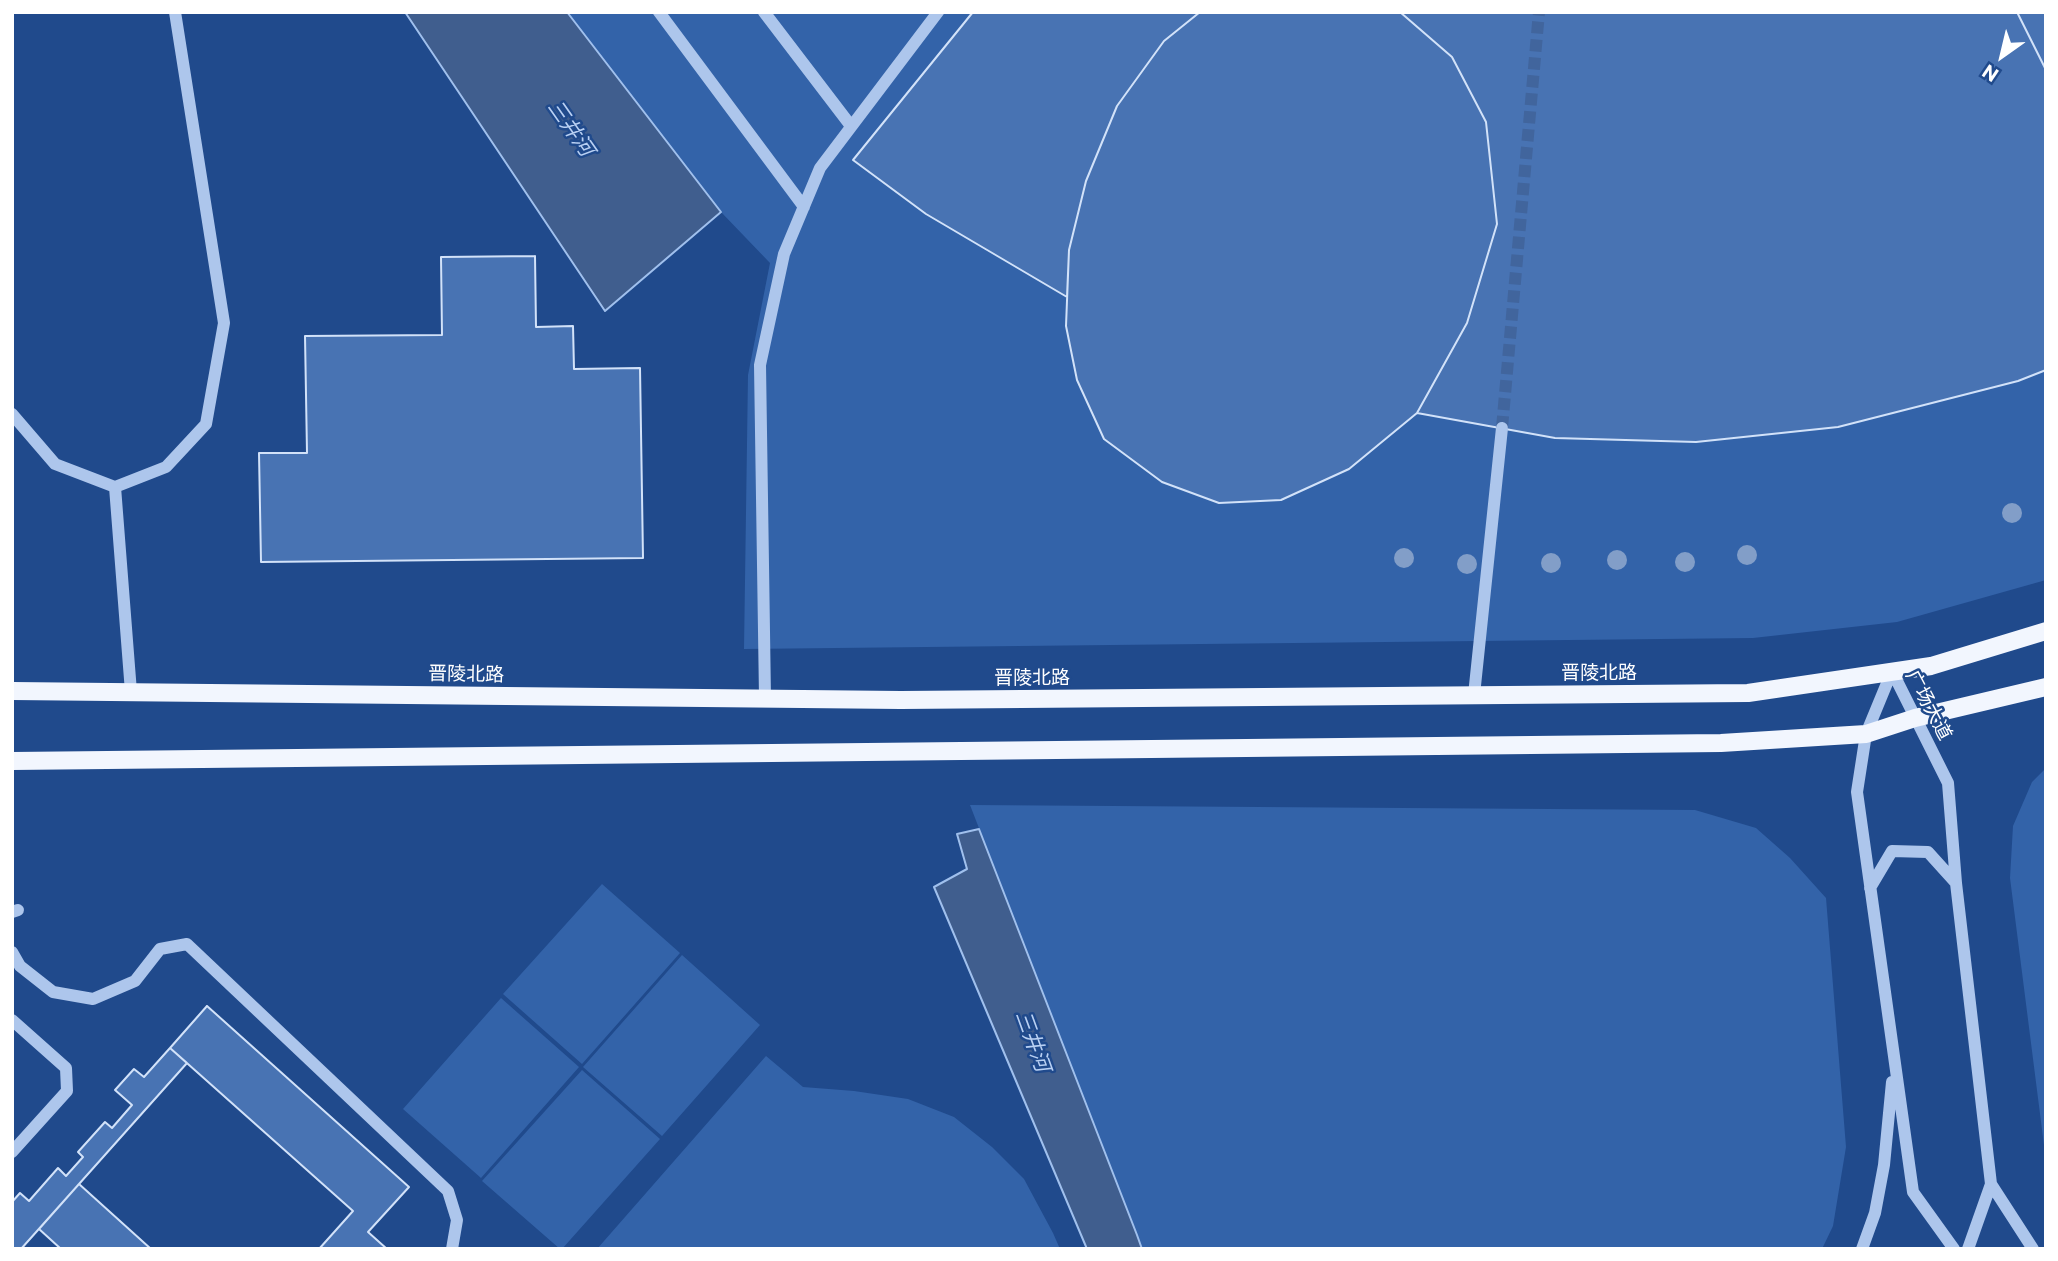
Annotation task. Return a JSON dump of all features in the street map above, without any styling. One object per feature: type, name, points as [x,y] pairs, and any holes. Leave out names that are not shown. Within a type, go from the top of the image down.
[{"type":"main road","name":"晋陵北路","points":[[12,691],[901,700],[1748,693],[1931,666],[2046,631]]},
{"type":"main road","points":[[12,761],[1721,743],[1866,734],[1916,718],[2046,687]]},
{"type":"street","points":[[12,414],[55,464],[115,487],[166,467],[206,424],[224,323],[175,12]]},
{"type":"street","points":[[659,12],[804,207]]},
{"type":"street","points":[[764,12],[851,126]]},
{"type":"street","points":[[765,698],[760,365],[784,254],[820,168],[938,12]]},
{"type":"street","points":[[1474,695],[1502,428]]},
{"type":"street","points":[[115,487],[131,692]]},
{"type":"street","name":"广场大道","points":[[1892,671],[1948,783],[1956,883],[1991,1184],[2033,1249]]},
{"type":"street","name":"广场大道","points":[[1892,671],[1866,734],[1857,792],[1913,1192],[1954,1249]]},
{"type":"street","points":[[1870,888],[1892,851],[1928,852],[1956,883]]},
{"type":"street","points":[[12,951],[20,966],[53,992],[93,999],[135,981],[160,949],[187,944],[448,1191],[457,1220],[452,1249]]},
{"type":"street","points":[[12,1020],[66,1068],[67,1091],[12,1152]]},
{"type":"street","points":[[1862,1249],[1875,1213],[1884,1165],[1894,1061]]},
{"type":"street","points":[[1968,1249],[1991,1184]]},
{"type":"shaded area","points":[[567,12],[2046,12],[2046,580],[1897,622],[1753,638],[744,649],[748,375],[770,263],[721,212]]},
{"type":"shaded area","points":[[2046,768],[2046,1161],[2010,878],[2013,826],[2032,782]]},
{"type":"shaded area","points":[[970,805],[1695,810],[1756,828],[1790,858],[1826,898],[1846,1147],[1833,1226],[1822,1249],[1142,1249]]},
{"type":"shaded area","points":[[602,884],[680,953],[582,1064],[503,994]]},
{"type":"shaded area","points":[[682,955],[760,1025],[662,1136],[583,1067]]},
{"type":"shaded area","points":[[501,998],[579,1067],[481,1178],[403,1109]]},
{"type":"shaded area","points":[[766,1056],[803,1087],[908,1099],[954,1117],[992,1147],[1024,1179],[1060,1249],[597,1249]]},
{"type":"shaded area","points":[[582,1070],[660,1139],[560,1249],[482,1181]]},
{"type":"water","name":"三井河","points":[[405,12],[567,12],[721,212],[605,311]]},
{"type":"water","name":"三井河","points":[[979,829],[1142,1249],[1087,1249],[934,887],[967,869],[957,834]]},
{"type":"building","points":[[973,12],[1200,12],[1164,41],[1117,106],[1086,181],[1069,250],[1067,297],[926,214],[853,160]]},
{"type":"building","points":[[1200,12],[1400,12],[1452,57],[1486,122],[1497,224],[1467,323],[1417,413],[1349,469],[1281,500],[1219,503],[1162,482],[1104,439],[1077,380],[1066,326],[1069,250],[1086,181],[1117,106],[1164,41]]},
{"type":"building","points":[[1400,12],[2017,12],[2046,70],[2046,370],[2018,381],[1838,427],[1696,442],[1555,438],[1417,413],[1467,323],[1497,224],[1486,122],[1452,57]]},
{"type":"building","points":[[2017,12],[2046,12],[2046,70]]},
{"type":"building","points":[[535,256],[536,327],[573,326],[574,369],[640,368],[643,558],[261,562],[259,453],[307,453],[305,336],[442,335],[441,257]]},
{"type":"building","points":[[207,1006],[409,1187],[368,1232],[387,1249],[319,1249],[353,1211],[170,1048]]},
{"type":"building","points":[[170,1048],[187,1063],[21,1249],[12,1249],[12,1202],[20,1193],[29,1201],[58,1168],[66,1176],[83,1157],[78,1152],[105,1122],[112,1128],[132,1105],[115,1090],[134,1069],[144,1077]]},
{"type":"building","points":[[79,1184],[151,1249],[61,1249],[39,1229]]},
{"type":"tunnel","points":[[1502,428],[1539,12]]}]
